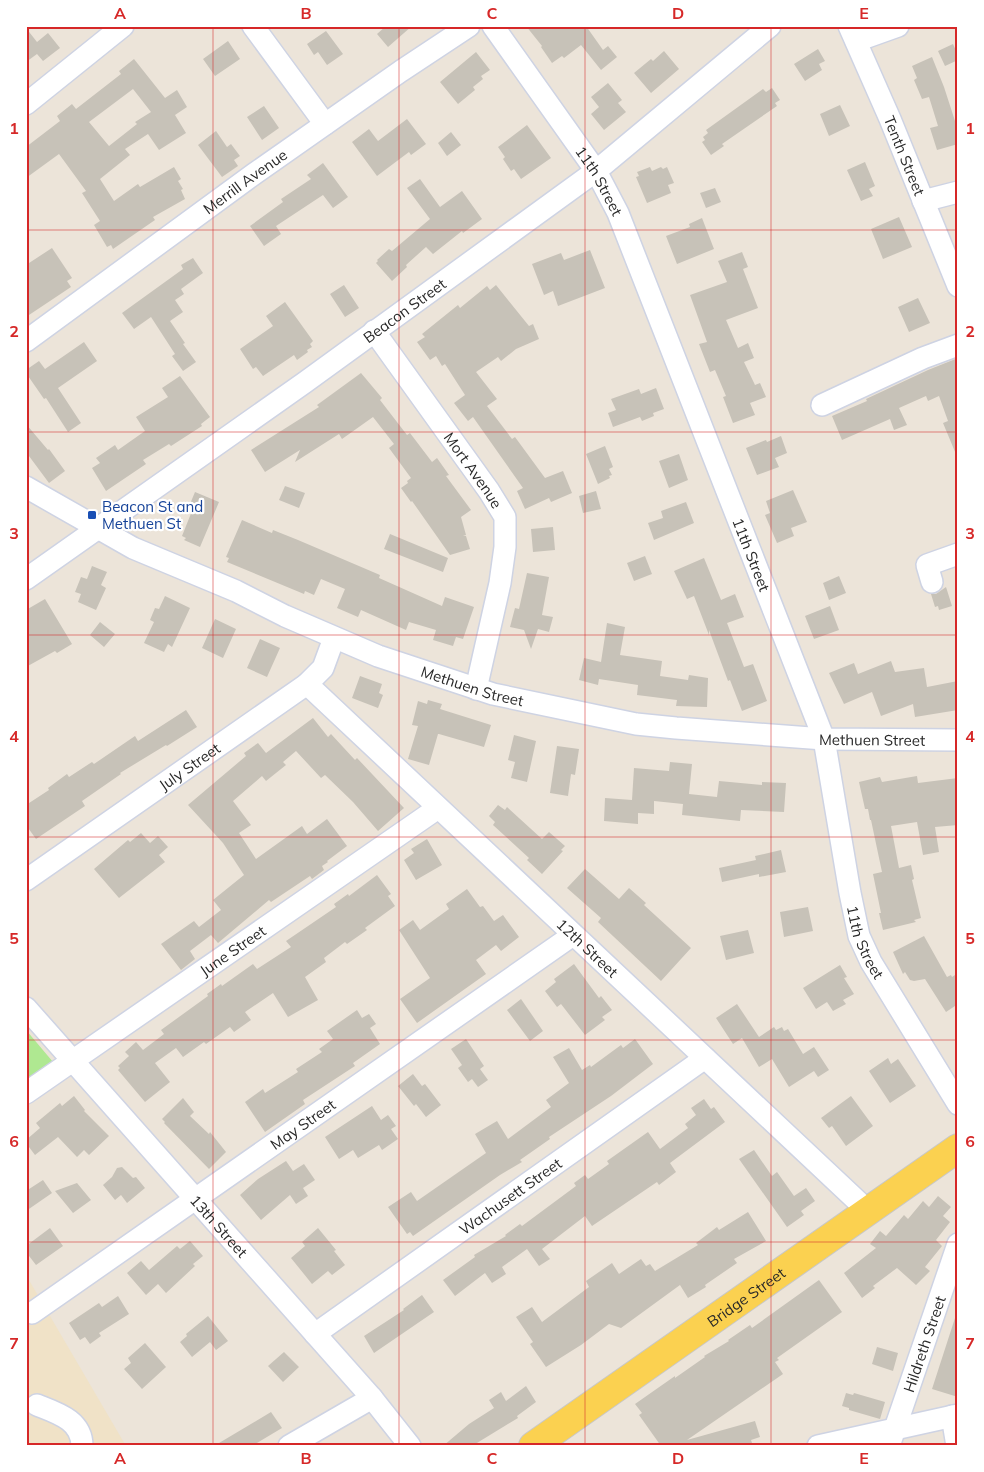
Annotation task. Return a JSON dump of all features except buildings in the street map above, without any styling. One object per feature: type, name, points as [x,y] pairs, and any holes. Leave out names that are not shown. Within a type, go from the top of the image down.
[{"type":"main road","name":"Bridge Street","points":[[533,1446],[958,1148]]},
{"type":"street","points":[[26,104],[123,26]]},
{"type":"street","points":[[252,26],[325,124]]},
{"type":"street","name":"Merrill Avenue","points":[[26,341],[254,174],[468,26]]},
{"type":"street","name":"11th Street","points":[[493,26],[596,171],[618,213],[824,739],[860,936],[871,962],[958,1104]]},
{"type":"street","name":"Beacon Street","points":[[26,579],[596,171],[770,26]]},
{"type":"street","points":[[853,34],[898,26]]},
{"type":"street","name":"Tenth Street","points":[[853,34],[958,286]]},
{"type":"street","points":[[923,201],[958,192]]},
{"type":"street","name":"Mort Avenue","points":[[374,331],[505,517],[505,547],[500,583],[476,689]]},
{"type":"street","points":[[822,405],[958,344]]},
{"type":"street","name":"Methuen Street","points":[[26,486],[133,548],[236,592],[334,638],[378,656],[493,694],[636,724],[715,732],[824,739],[958,740]]},
{"type":"street","points":[[932,582],[927,565],[958,554]]},
{"type":"street","name":"July Street","points":[[26,880],[307,684],[323,668],[334,638]]},
{"type":"street","name":"12th Street","points":[[307,684],[868,1211]]},
{"type":"street","name":"June Street","points":[[26,1093],[438,808]]},
{"type":"street","name":"May Street","points":[[32,1313],[573,935]]},
{"type":"street","name":"13th Street","points":[[26,1008],[372,1398],[410,1446]]},
{"type":"street","name":"Wachusett Street","points":[[315,1334],[705,1058]]},
{"type":"street","name":"Hildreth Street","points":[[892,1437],[958,1244]]},
{"type":"street","points":[[289,1446],[372,1398]]},
{"type":"street","points":[[36,1405],[63,1416],[72,1422],[79,1430],[82,1446]]},
{"type":"street","points":[[818,1446],[892,1437],[955,1416],[957,1446]]},
{"type":"shaded area","points":[[26,1275],[126,1446],[26,1446]]},
{"type":"green space","points":[[26,1030],[53,1062],[26,1081]]},
{"type":"place","name":"Beacon St and Methuen St","points":[[92,515]]}]
